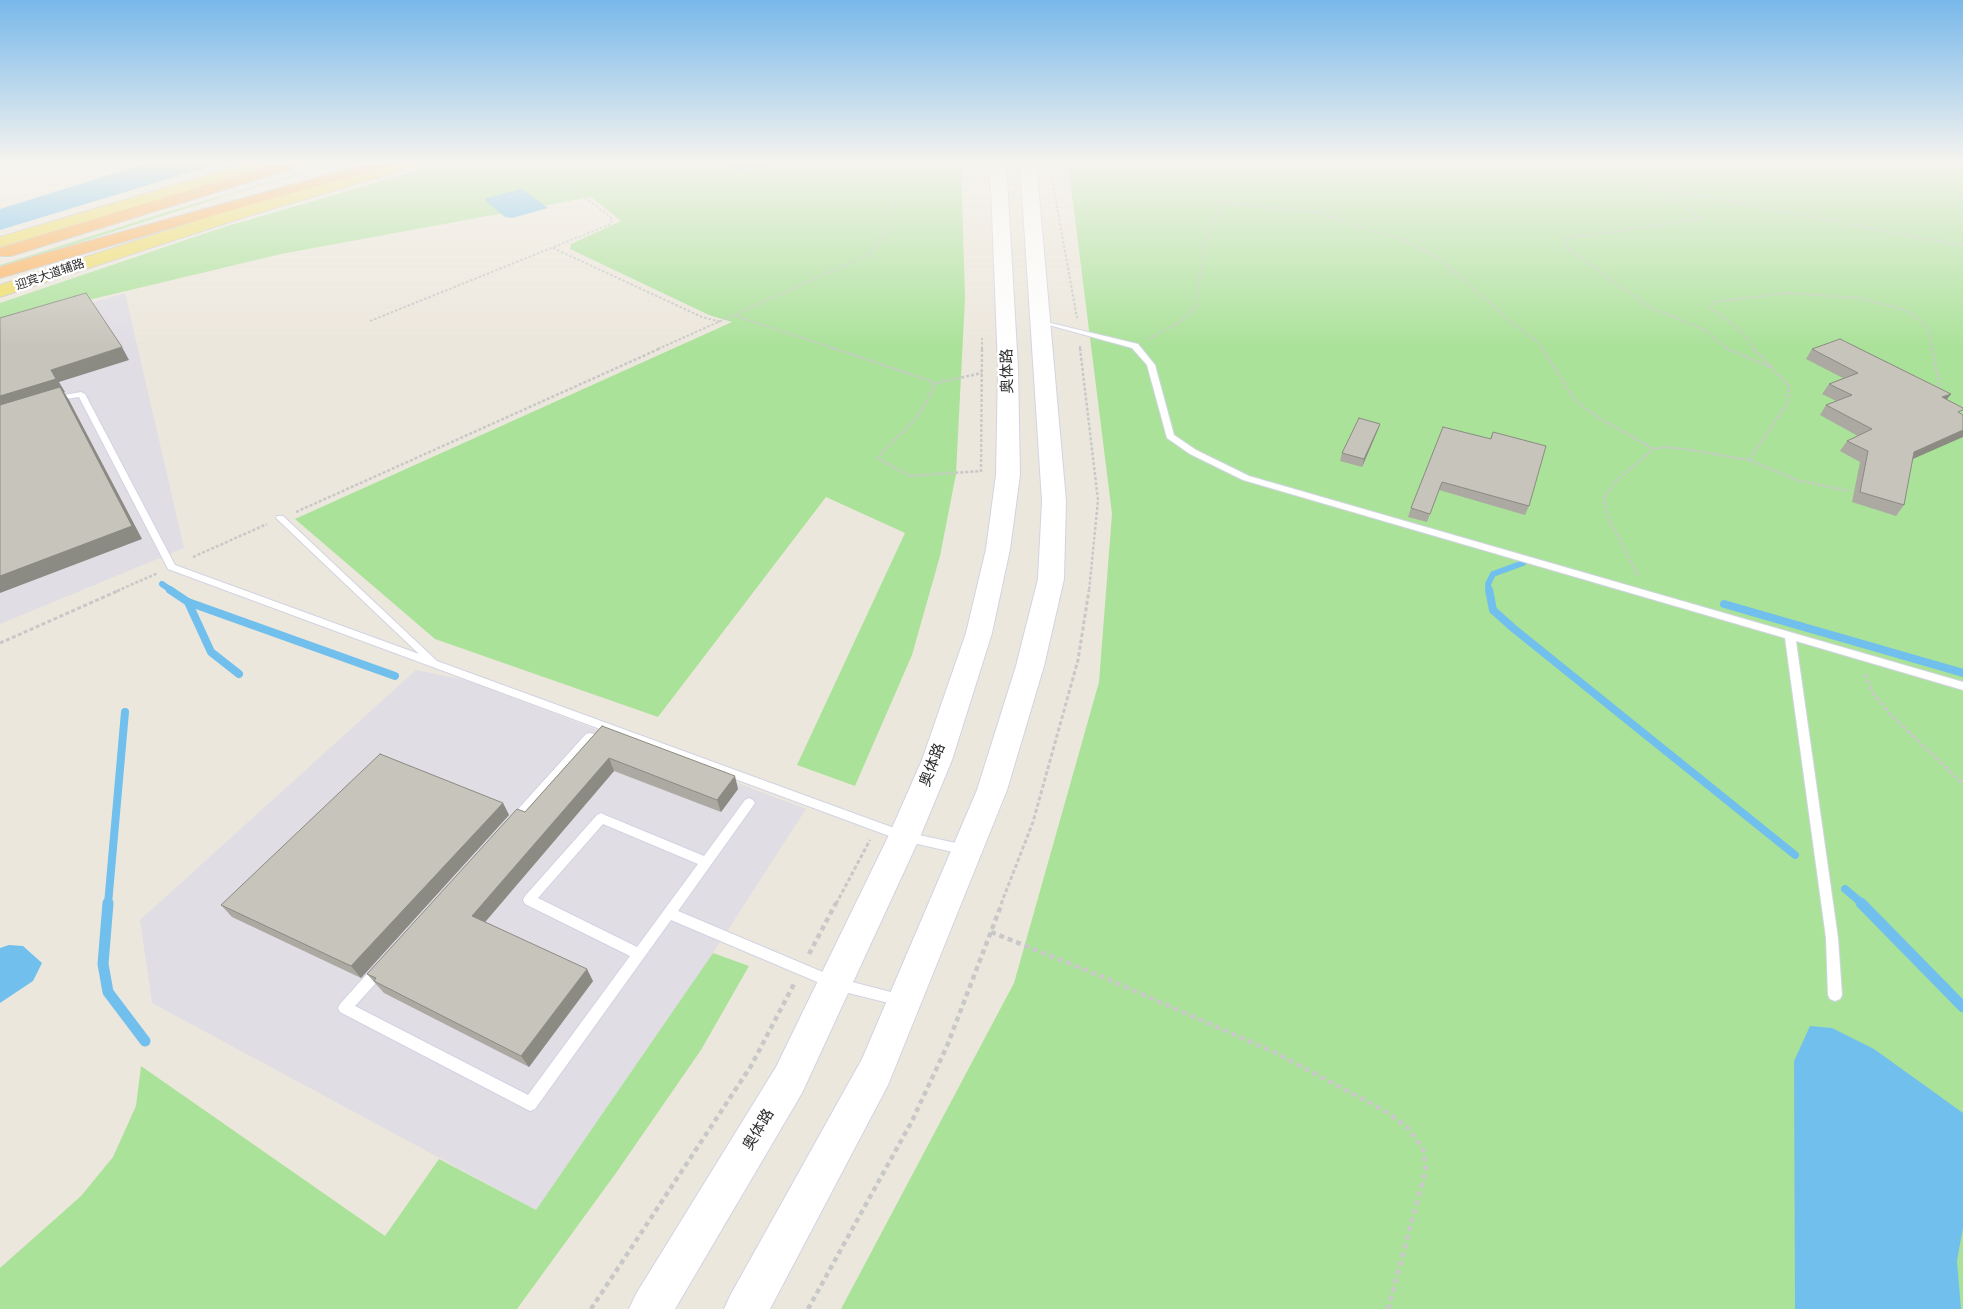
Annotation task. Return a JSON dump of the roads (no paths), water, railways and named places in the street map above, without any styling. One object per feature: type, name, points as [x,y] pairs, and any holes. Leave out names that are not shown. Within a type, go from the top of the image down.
[{"type":"highway","points":[[0,254],[104,223]]},
{"type":"highway","points":[[0,259],[115,223]]},
{"type":"highway","points":[[24,266],[155,223]]},
{"type":"highway","points":[[0,273],[171,223]]},
{"type":"main road","points":[[0,242],[64,223]]},
{"type":"main road","name":"迎宾大道辅路","points":[[0,291],[208,223]]},
{"type":"main road","name":"奥体路","points":[[651,1309],[789,1080],[836,984],[904,837],[936,760],[979,633],[998,550],[1008,475],[1008,368],[1001,223]]},
{"type":"main road","points":[[746,1309],[875,1072],[992,790],[1025,683],[1050,579],[1054,501],[1033,223]]},
{"type":"lane","points":[[1040,321],[1135,346],[1151,365],[1170,436],[1193,452],[1246,478],[1963,686]]},
{"type":"lane","points":[[45,402],[64,396],[81,394],[172,567],[904,837],[967,850]]},
{"type":"lane","points":[[280,518],[437,665]]},
{"type":"lane","points":[[1790,636],[1832,938],[1835,995]]},
{"type":"lane","points":[[504,832],[590,737]]},
{"type":"lane","points":[[391,957],[344,1008],[530,1104],[749,803]]},
{"type":"lane","points":[[639,954],[529,900],[601,818],[706,862]]},
{"type":"lane","points":[[669,912],[836,984],[904,1001]]},
{"type":"water","points":[[0,223],[23,223],[0,230]]},
{"type":"water","points":[[9,945],[23,946],[42,963],[33,981],[0,1003],[0,948]]},
{"type":"water","points":[[1810,1026],[1832,1028],[1874,1049],[1963,1113],[1963,1227],[1957,1261],[1961,1309],[1795,1309],[1794,1061]]},
{"type":"waterway","points":[[1489,591],[1488,584],[1493,574],[1523,563]]},
{"type":"waterway","points":[[162,584],[172,591]]},
{"type":"waterway","points":[[170,590],[188,602]]},
{"type":"waterway","points":[[1489,590],[1493,610],[1513,628],[1795,855]]},
{"type":"waterway","points":[[188,602],[395,676]]},
{"type":"waterway","points":[[188,602],[211,652],[239,674]]},
{"type":"waterway","points":[[1724,604],[1963,673]]},
{"type":"waterway","points":[[108,904],[125,712]]},
{"type":"waterway","points":[[1845,889],[1863,904]]},
{"type":"waterway","points":[[108,903],[103,964],[108,992],[145,1041]]},
{"type":"waterway","points":[[1861,903],[1963,1007]]}]
